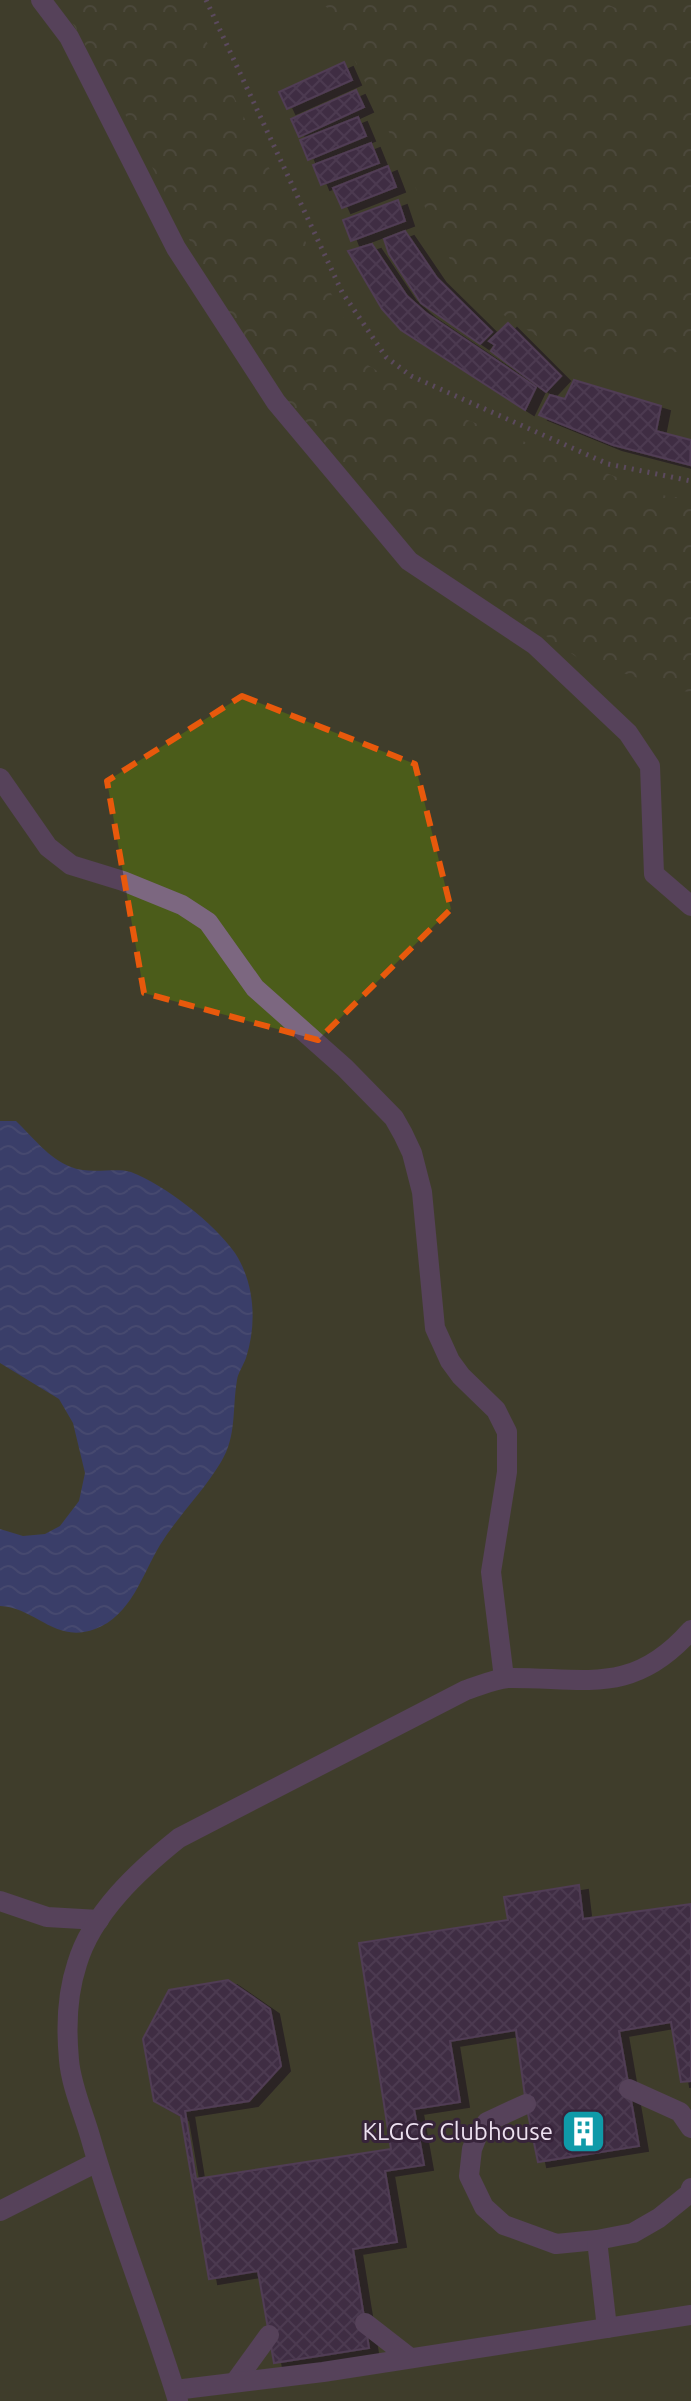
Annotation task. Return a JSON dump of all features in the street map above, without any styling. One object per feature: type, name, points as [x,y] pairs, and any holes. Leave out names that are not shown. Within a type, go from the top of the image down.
[{"type":"lane","points":[[41,0],[69,37],[176,248],[276,402],[409,561],[535,645],[628,733],[650,766],[654,874],[691,906]]},
{"type":"lane","points":[[0,778],[48,847],[71,865],[123,881],[182,905],[208,922],[255,988],[345,1068],[394,1118],[403,1134],[412,1153],[422,1192],[435,1328],[450,1361],[496,1410],[507,1432],[507,1472],[491,1572],[504,1678]]},
{"type":"lane","points":[[691,1630],[675,1648],[625,1676],[590,1682],[504,1678],[466,1690],[179,1838],[147,1864],[99,1920],[77,1962],[68,2009],[69,2063],[97,2162],[177,2396],[235,2382],[691,2315]]},
{"type":"lane","points":[[0,1901],[47,1917],[99,1920]]},
{"type":"lane","points":[[629,2089],[680,2112],[691,2128]]},
{"type":"lane","points":[[526,2104],[487,2122],[472,2149],[469,2176],[484,2207],[504,2225],[556,2244],[633,2233],[659,2218],[690,2193],[691,2188]]},
{"type":"lane","points":[[0,2211],[97,2162]]},
{"type":"lane","points":[[597,2240],[607,2328]]},
{"type":"lane","points":[[365,2323],[410,2358]]},
{"type":"lane","points":[[235,2382],[269,2335]]},
{"type":"path","points":[[206,0],[342,292],[386,357],[411,376],[608,464],[691,481]]},
{"type":"highlighted area","points":[[242,696],[415,764],[451,909],[318,1040],[144,993],[107,781]]},
{"type":"green space","points":[[0,0],[691,0],[691,2401],[0,2401]]},
{"type":"green space","points":[[59,0],[186,0],[366,364],[441,410],[666,496],[691,499],[691,692],[674,690],[578,658],[427,554],[286,400],[216,292],[123,110]]},
{"type":"green space","points":[[318,0],[597,0],[618,9],[642,0],[691,0],[691,351],[603,357],[543,340],[483,302],[457,274],[331,11]]},
{"type":"water","points":[[0,1121],[16,1121],[48,1153],[71,1167],[131,1172],[173,1195],[226,1241],[242,1265],[250,1291],[252,1332],[238,1377],[232,1432],[226,1452],[160,1545],[127,1605],[107,1623],[81,1632],[57,1629],[13,1608],[0,1606],[0,1529],[23,1536],[45,1534],[60,1526],[79,1501],[85,1473],[73,1423],[59,1399],[0,1363]]},
{"type":"building","points":[[344,62],[352,80],[287,109],[279,92]]},
{"type":"building","points":[[356,90],[364,107],[299,137],[291,119]]},
{"type":"building","points":[[358,117],[366,136],[308,160],[300,140]]},
{"type":"building","points":[[371,143],[379,163],[321,185],[313,165]]},
{"type":"building","points":[[388,166],[396,187],[342,208],[333,188]]},
{"type":"building","points":[[398,200],[405,221],[351,241],[343,220]]},
{"type":"building","points":[[405,231],[437,278],[492,332],[480,344],[421,303],[389,254],[384,239]]},
{"type":"building","points":[[372,244],[407,296],[426,313],[536,387],[525,410],[401,330],[382,309],[348,251]]},
{"type":"building","points":[[508,323],[561,376],[546,392],[491,351],[495,345],[489,341]]},
{"type":"building","points":[[574,380],[661,406],[656,431],[691,440],[690,465],[613,445],[539,415],[550,395],[565,399]]},
{"type":"building","name":"KLGCC Clubhouse","points":[[579,1885],[583,1919],[691,1904],[691,2081],[681,2082],[671,2022],[619,2031],[639,2146],[538,2162],[516,2030],[450,2041],[460,2102],[414,2109],[424,2165],[385,2171],[397,2242],[353,2249],[369,2348],[274,2363],[258,2271],[209,2279],[181,2116],[154,2101],[143,2039],[169,1990],[228,1980],[270,2009],[281,2066],[249,2101],[185,2111],[196,2179],[391,2149],[359,1943],[508,1920],[504,1897]]},
{"type":"place","name":"KLGCC Clubhouse","points":[[584,2131]]}]
